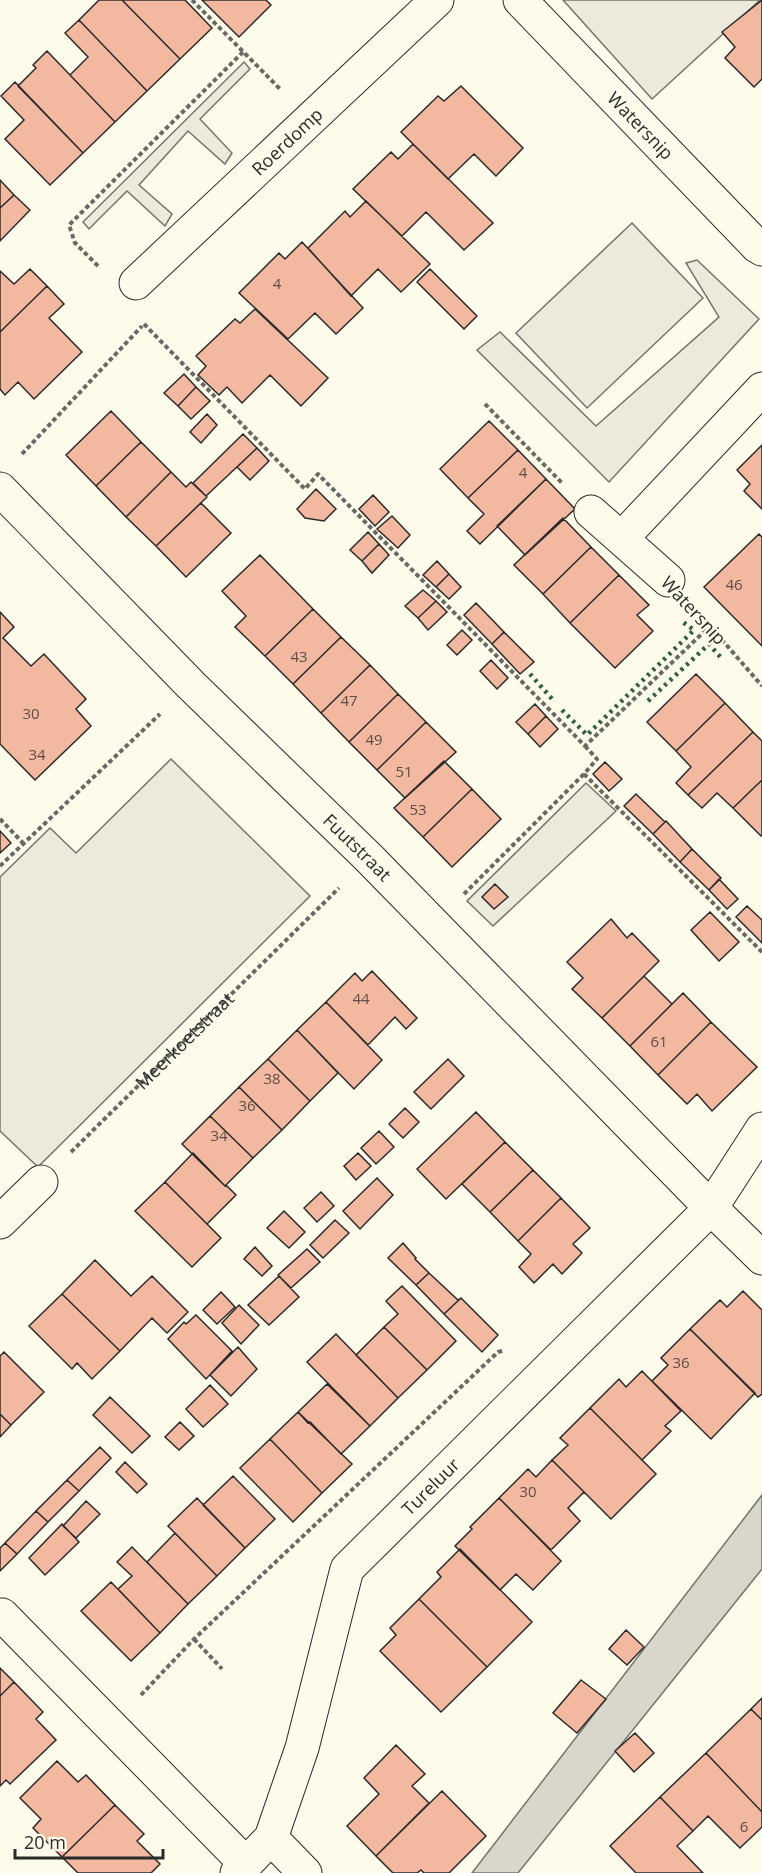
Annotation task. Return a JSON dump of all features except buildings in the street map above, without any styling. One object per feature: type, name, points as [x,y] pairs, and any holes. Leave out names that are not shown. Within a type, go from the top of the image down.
[{"type":"street","name":"Roerdomp","points":[[136,283],[437,0]]},
{"type":"street","name":"Watersnip","points":[[520,0],[762,249]]},
{"type":"street","points":[[622,538],[762,389]]},
{"type":"street","name":"Fuutstraat","points":[[0,489],[191,685],[369,858],[762,1258]]},
{"type":"street","name":"Watersnip","points":[[591,512],[668,580]]},
{"type":"street","points":[[711,1208],[762,1130]]},
{"type":"street","points":[[0,1222],[41,1182]]},
{"type":"street","name":"Tureluur","points":[[3,1615],[111,1725],[242,1869],[271,1838],[302,1749],[347,1569],[711,1208]]},
{"type":"street","points":[[271,1838],[305,1873]]},
{"type":"path","points":[[192,0],[310,120]]},
{"type":"path","points":[[144,324],[305,489],[318,474],[597,759],[434,924]]},
{"type":"path","points":[[485,404],[591,512]]},
{"type":"path","name":"Watersnip","points":[[668,580],[711,625],[762,686]]},
{"type":"path","points":[[585,746],[711,625]]},
{"type":"path","points":[[0,866],[191,685]]},
{"type":"path","points":[[584,774],[762,952]]},
{"type":"path","points":[[0,819],[23,843]]},
{"type":"path","name":"Meerkoetstraat","points":[[41,1182],[369,858]]},
{"type":"path","points":[[111,1725],[194,1639],[498,1352],[510,1350]]},
{"type":"path","points":[[194,1639],[222,1669]]},
{"type":"shaded area","points":[[563,0],[760,0],[652,99]]},
{"type":"shaded area","points":[[244,62],[250,69],[200,119],[232,153],[225,164],[188,131],[139,185],[172,214],[165,226],[127,191],[89,229],[83,222]]},
{"type":"shaded area","points":[[632,223],[703,298],[587,408],[516,333]]},
{"type":"shaded area","points":[[697,260],[759,319],[609,482],[477,350],[500,332],[596,426],[719,317],[686,263]]},
{"type":"shaded area","points":[[171,759],[310,896],[38,1167],[0,1131],[0,877],[50,828],[76,853]]},
{"type":"shaded area","points":[[586,783],[616,811],[493,926],[467,901]]},
{"type":"shaded area","points":[[762,1495],[762,1569],[518,1873],[472,1873]]},
{"type":"hedge","points":[[562,710],[587,735],[694,630],[680,620]]},
{"type":"hedge","points":[[648,701],[709,644],[723,660]]},
{"type":"hedge","points":[[530,674],[553,700]]}]
